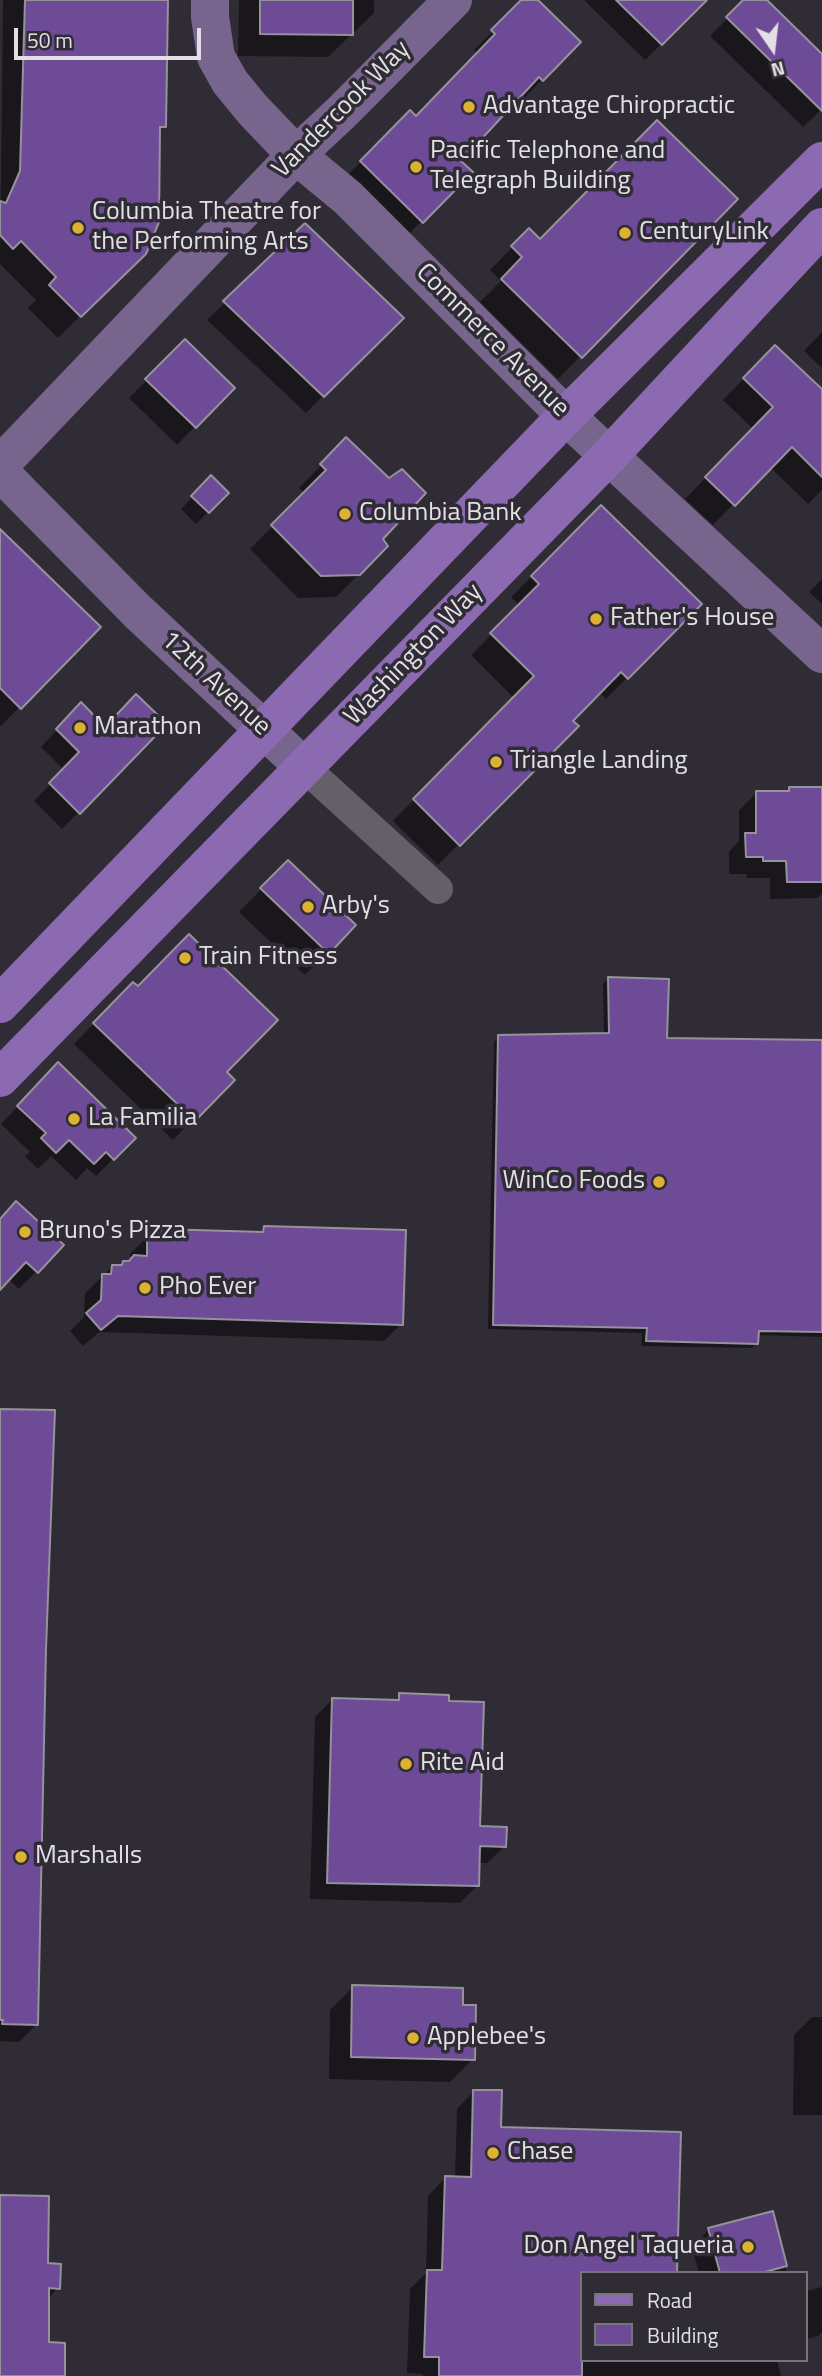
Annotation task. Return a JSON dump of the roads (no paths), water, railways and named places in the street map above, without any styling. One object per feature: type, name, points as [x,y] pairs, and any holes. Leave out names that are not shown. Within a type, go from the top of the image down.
[{"type":"main road","points":[[0,1004],[566,416],[822,161]]},
{"type":"main road","name":"Washington Way","points":[[0,1078],[608,456],[822,228]]},
{"type":"street","name":"Commerce Avenue","points":[[210,0],[216,57],[230,82],[296,155],[348,198],[566,416],[822,654]]},
{"type":"street","name":"Vandercook Way","points":[[0,464],[296,155],[453,0]]},
{"type":"street","points":[[343,111],[341,147],[348,198]]},
{"type":"street","name":"12th Avenue","points":[[0,472],[138,612],[438,889]]},
{"type":"place","name":"Advantage Chiropractic","points":[[469,107]]},
{"type":"place","name":"Pacific Telephone and Telegraph Building","points":[[416,167]]},
{"type":"place","name":"Columbia Theatre for the Performing Arts","points":[[78,228]]},
{"type":"place","name":"CenturyLink","points":[[625,233]]},
{"type":"place","name":"Columbia Bank","points":[[345,514]]},
{"type":"place","name":"Father's House","points":[[596,619]]},
{"type":"place","name":"Marathon","points":[[80,728]]},
{"type":"place","name":"Triangle Landing","points":[[496,762]]},
{"type":"place","name":"Arby's","points":[[308,907]]},
{"type":"place","name":"Train Fitness","points":[[185,958]]},
{"type":"place","name":"La Familia","points":[[74,1119]]},
{"type":"place","name":"WinCo Foods","points":[[659,1182]]},
{"type":"place","name":"Bruno's Pizza","points":[[25,1232]]},
{"type":"place","name":"Pho Ever","points":[[145,1288]]},
{"type":"place","name":"Rite Aid","points":[[406,1764]]},
{"type":"place","name":"Marshalls","points":[[21,1857]]},
{"type":"place","name":"Applebee's","points":[[413,2038]]},
{"type":"place","name":"Chase","points":[[493,2153]]},
{"type":"place","name":"Don Angel Taqueria","points":[[748,2247]]}]
